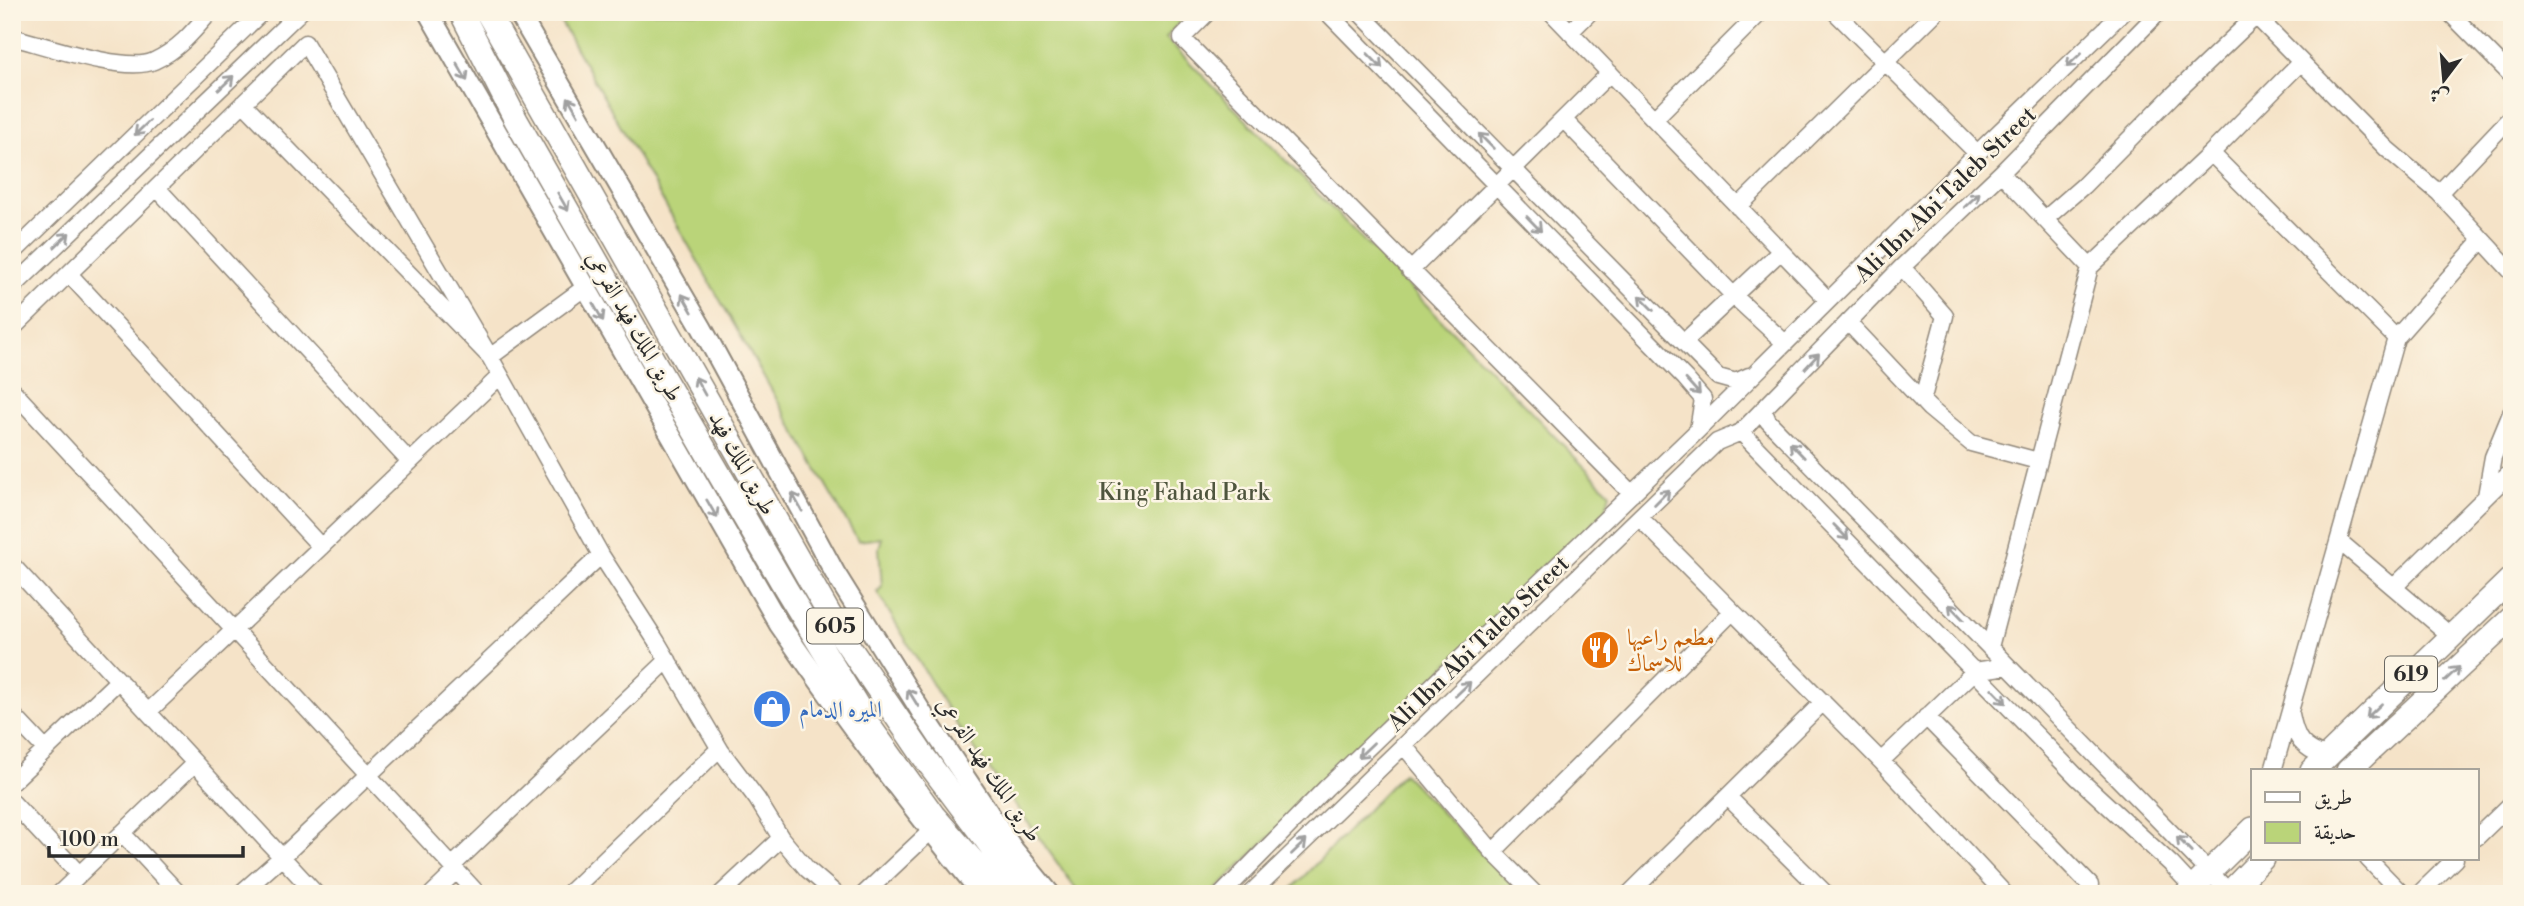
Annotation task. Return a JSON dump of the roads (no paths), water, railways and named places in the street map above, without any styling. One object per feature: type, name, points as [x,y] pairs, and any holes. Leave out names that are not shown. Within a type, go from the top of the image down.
[{"type":"highway","name":"طريق الملك فهد","points":[[461,12],[516,120],[653,360],[786,589],[872,730],[933,815],[999,894]]},
{"type":"highway","name":"طريق الملك فهد","points":[[486,12],[841,635],[924,757],[1002,861],[1031,894]]},
{"type":"highway","name":"619","points":[[2319,764],[2512,579]]},
{"type":"highway","points":[[786,589],[853,722],[930,829],[999,894]]},
{"type":"highway","name":"619","points":[[2350,769],[2512,618]]},
{"type":"highway","points":[[841,635],[1013,849]]},
{"type":"highway","points":[[2193,892],[2210,871],[2251,831]]},
{"type":"highway","points":[[2230,893],[2261,860]]},
{"type":"main road","name":"طريق الملك فهد الفرعي","points":[[428,12],[779,624],[824,690],[982,894]]},
{"type":"main road","name":"طريق الملك فهد الفرعي","points":[[522,17],[702,328],[835,573],[924,716],[1013,849],[1050,894]]},
{"type":"street","points":[[12,37],[125,66],[152,63],[184,44],[210,12]]},
{"type":"street","points":[[12,254],[261,12]]},
{"type":"street","points":[[12,288],[300,12]]},
{"type":"street","points":[[1208,12],[1182,38],[1632,495]]},
{"type":"street","points":[[1327,12],[1703,399],[1698,431]]},
{"type":"street","points":[[1360,12],[1718,377],[1736,382],[1754,374]]},
{"type":"street","points":[[1551,12],[1828,300]]},
{"type":"street","points":[[1570,32],[1590,12]]},
{"type":"street","points":[[1654,119],[1761,12]]},
{"type":"street","points":[[1835,12],[1977,153]]},
{"type":"street","points":[[1738,207],[1936,12]]},
{"type":"street","name":"Ali Ibn Abi Taleb Street","points":[[1222,894],[1326,788],[1698,431],[2123,12]]},
{"type":"street","name":"Ali Ibn Abi Taleb Street","points":[[1250,894],[1717,442],[1741,432],[1902,267],[2001,173],[2159,12]]},
{"type":"street","points":[[2449,12],[2512,76]]},
{"type":"street","points":[[2045,219],[2083,186],[2254,14],[2387,149],[2439,193],[2512,272]]},
{"type":"street","points":[[12,329],[305,43],[490,358],[601,555],[668,660],[719,749],[757,799],[781,838],[807,869],[836,894]]},
{"type":"street","points":[[1990,647],[2090,267],[2211,153],[2301,62]]},
{"type":"street","points":[[1410,271],[1495,184],[1514,169],[1610,74]]},
{"type":"street","points":[[243,103],[490,358]]},
{"type":"street","points":[[2439,193],[2512,116]]},
{"type":"street","points":[[1564,120],[1734,296],[1785,343]]},
{"type":"street","points":[[2211,153],[2396,338]]},
{"type":"street","points":[[2001,173],[2090,267]]},
{"type":"street","points":[[157,188],[410,462]]},
{"type":"street","points":[[2274,769],[2290,730],[2290,710],[2396,338],[2481,241]]},
{"type":"street","points":[[1684,342],[1781,251]]},
{"type":"street","points":[[1902,267],[1945,316],[1922,401]]},
{"type":"street","points":[[69,274],[321,547]]},
{"type":"street","points":[[490,358],[584,288]]},
{"type":"street","points":[[1848,322],[1922,401],[1971,443],[2038,461]]},
{"type":"street","points":[[148,712],[500,376]]},
{"type":"street","points":[[12,390],[478,894]]},
{"type":"street","points":[[1763,409],[1768,421],[2230,893]]},
{"type":"street","points":[[2486,496],[2493,457],[2512,411]]},
{"type":"street","points":[[1741,432],[2078,778],[2171,864],[2193,892]]},
{"type":"street","points":[[2394,587],[2512,471]]},
{"type":"street","points":[[1640,518],[1881,761],[2000,892]]},
{"type":"street","points":[[2339,541],[2451,636]]},
{"type":"street","points":[[240,894],[601,555]]},
{"type":"street","points":[[12,565],[316,894]]},
{"type":"street","points":[[1493,852],[1732,612]]},
{"type":"street","points":[[432,894],[454,868],[668,660]]},
{"type":"street","points":[[1881,761],[1975,671],[2007,666]]},
{"type":"street","points":[[12,782],[119,680]]},
{"type":"street","points":[[1629,894],[1823,702]]},
{"type":"street","points":[[12,714],[46,750]]},
{"type":"street","points":[[1926,717],[2090,885]]},
{"type":"street","points":[[2290,730],[2319,764]]},
{"type":"street","points":[[1404,746],[1493,852],[1535,894]]},
{"type":"street","points":[[568,894],[719,749]]},
{"type":"street","points":[[59,894],[195,763]]},
{"type":"street","points":[[1728,797],[1820,892]]},
{"type":"street","points":[[12,802],[79,874]]},
{"type":"street","points":[[2478,836],[2512,803]]},
{"type":"street","points":[[864,894],[930,829]]},
{"type":"street","points":[[122,832],[179,894]]},
{"type":"street","points":[[721,894],[781,838]]},
{"type":"street","points":[[2369,860],[2402,894]]},
{"type":"street","points":[[2419,894],[2454,860]]},
{"type":"place","name":"مطعم راعيها للاسماك","points":[[1600,650]]},
{"type":"place","name":"الميره الدمام","points":[[772,709]]},
{"type":"park label","name":"King Fahad Park","points":[[1184,492]]}]
